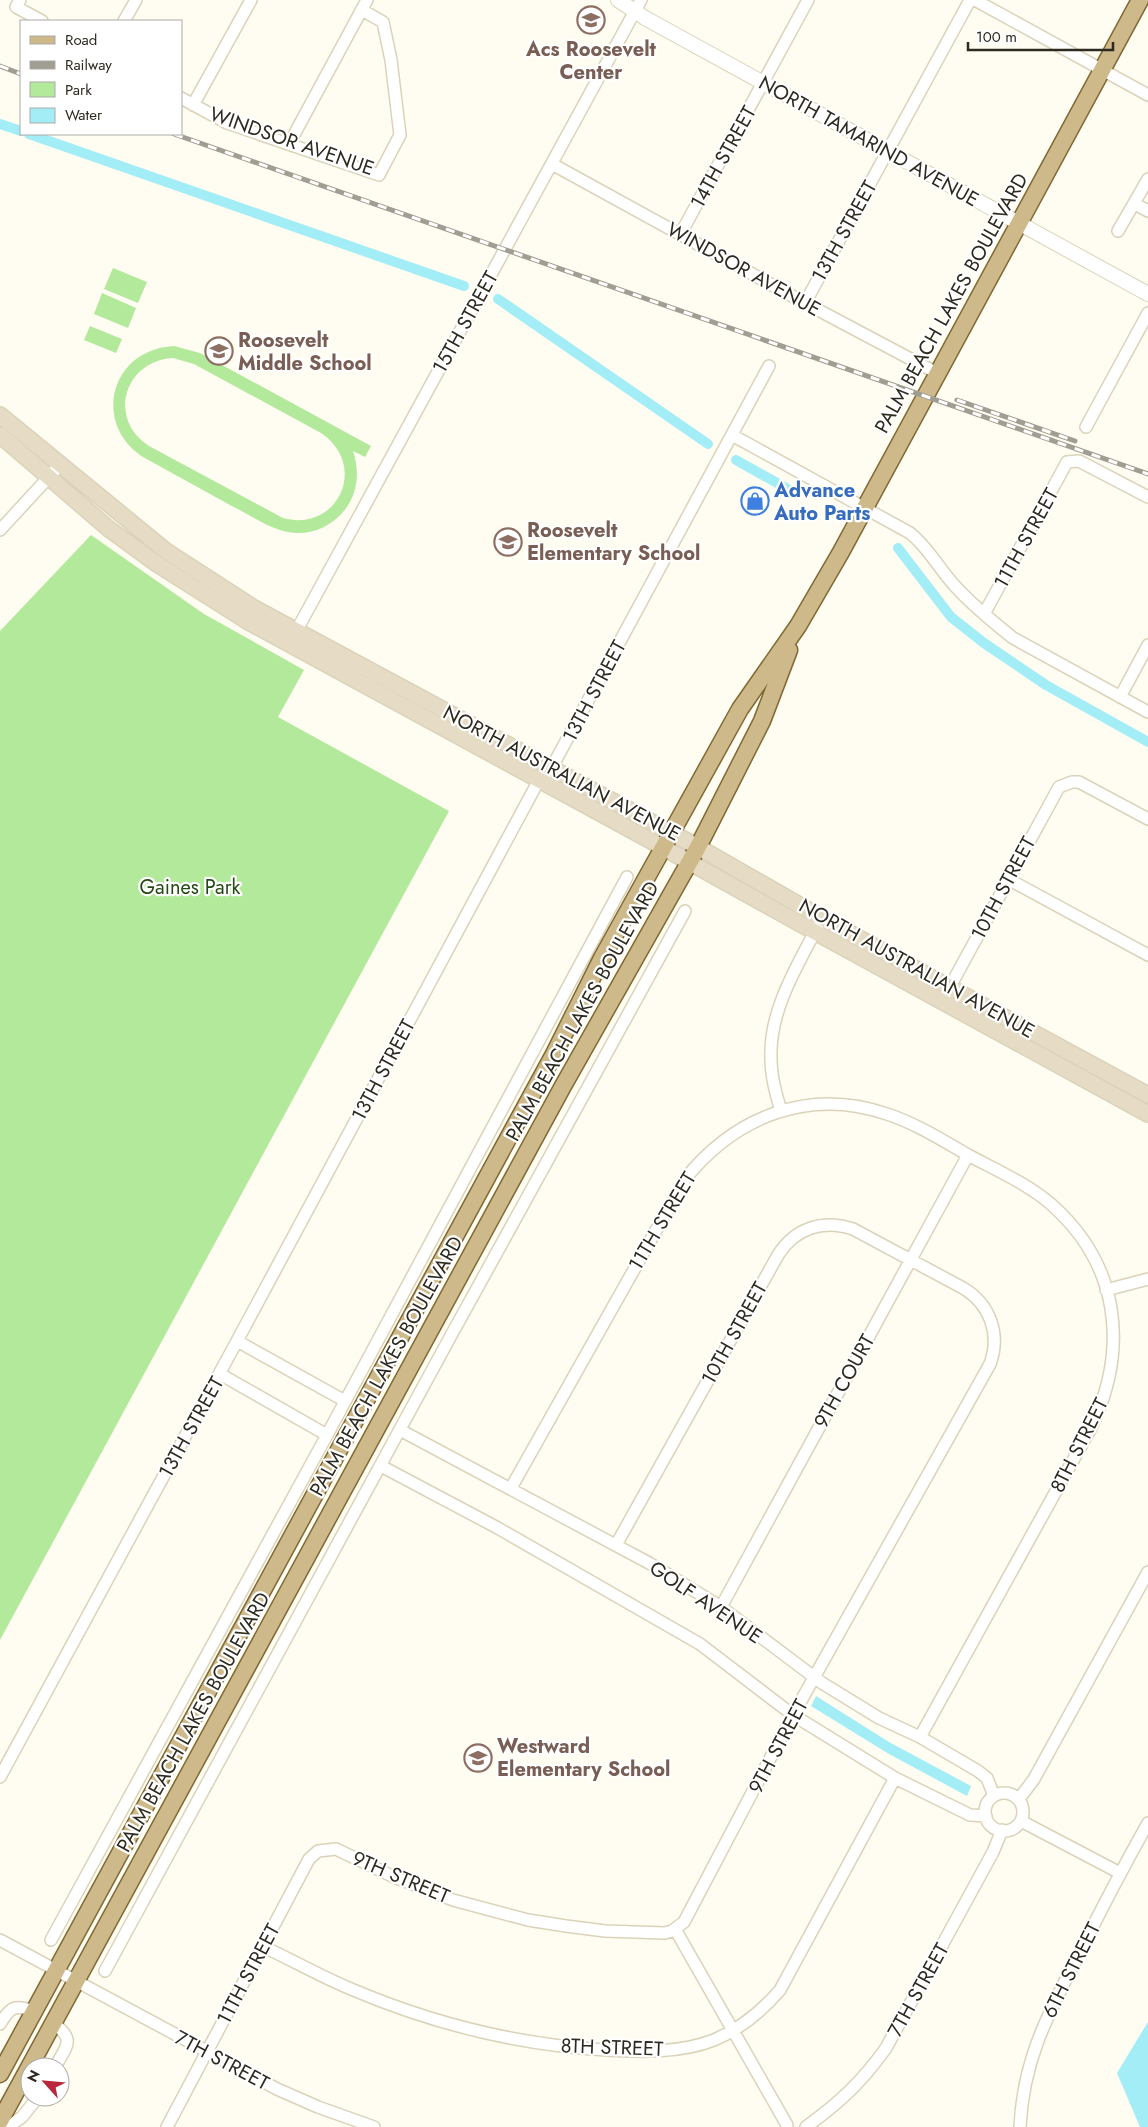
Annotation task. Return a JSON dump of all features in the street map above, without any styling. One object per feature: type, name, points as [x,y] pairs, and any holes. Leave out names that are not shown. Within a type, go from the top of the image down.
[{"type":"main road","name":"PALM BEACH LAKES BOULEVARD","points":[[0,2074],[554,1054],[595,955],[671,832],[740,709],[798,626],[1140,0]]},
{"type":"main road","name":"NORTH AUSTRALIAN AVENUE","points":[[0,415],[166,551],[293,638],[539,780],[1148,1114]]},
{"type":"main road","name":"NORTH AUSTRALIAN AVENUE","points":[[0,435],[109,529],[157,564],[239,616],[293,638],[552,767],[822,918],[1148,1095]]},
{"type":"main road","name":"PALM BEACH LAKES BOULEVARD","points":[[0,2121],[563,1086],[690,862],[762,721],[798,626]]},
{"type":"main road","points":[[508,1137],[530,1148]]},
{"type":"main road","points":[[202,1699],[224,1709]]},
{"type":"street","points":[[125,20],[136,0]]},
{"type":"street","points":[[193,105],[251,0]]},
{"type":"street","name":"NORTH TAMARIND AVENUE","points":[[618,0],[634,13],[1148,294]]},
{"type":"street","name":"15TH STREET","points":[[293,638],[641,0]]},
{"type":"street","name":"14TH STREET","points":[[680,235],[808,0]]},
{"type":"street","name":"13TH STREET","points":[[805,303],[970,0]]},
{"type":"street","points":[[975,0],[1148,95]]},
{"type":"street","points":[[18,4],[41,20]]},
{"type":"street","points":[[288,144],[365,5]]},
{"type":"street","name":"WINDSOR AVENUE","points":[[182,99],[227,123],[380,175],[400,135],[400,122],[391,60],[383,22],[365,5]]},
{"type":"street","name":"WINDSOR AVENUE","points":[[552,164],[937,373]]},
{"type":"street","points":[[1118,231],[1148,179]]},
{"type":"street","points":[[1135,204],[1148,211]]},
{"type":"street","points":[[1086,427],[1148,313]]},
{"type":"street","name":"13TH STREET","points":[[0,1777],[220,1374],[539,780],[552,767],[769,366]]},
{"type":"street","points":[[732,435],[910,533],[919,540],[955,587],[1013,638],[1148,712]]},
{"type":"street","name":"11TH STREET","points":[[984,614],[1067,462],[1079,461],[1148,497]]},
{"type":"street","points":[[0,530],[60,465]]},
{"type":"street","points":[[1120,697],[1148,645]]},
{"type":"street","name":"10TH STREET","points":[[942,1001],[1059,787],[1072,782],[1079,782],[1148,820]]},
{"type":"street","points":[[51,1940],[401,1297],[595,955],[628,878]]},
{"type":"street","points":[[1008,879],[1148,954]]},
{"type":"street","points":[[105,1971],[381,1466],[454,1327],[685,911]]},
{"type":"street","points":[[781,1111],[770,1058],[774,1023],[786,990],[822,918]]},
{"type":"street","points":[[563,1086],[582,1096]]},
{"type":"street","name":"11TH STREET","points":[[511,1488],[685,1179],[699,1161],[734,1132],[781,1111],[814,1105],[836,1104],[874,1110],[909,1123],[968,1155]]},
{"type":"street","name":"9TH COURT","points":[[721,1607],[968,1155]]},
{"type":"street","name":"8TH STREET","points":[[920,1737],[1092,1426],[1110,1376],[1114,1347],[1113,1324],[1106,1290],[1093,1257],[1067,1220],[1033,1191],[968,1155]]},
{"type":"street","name":"10TH STREET","points":[[616,1545],[787,1242],[798,1233],[810,1228],[839,1225],[853,1229],[911,1259]]},
{"type":"street","name":"9TH STREET","points":[[318,1851],[336,1849],[430,1892],[490,1911],[528,1920],[605,1931],[665,1933],[675,1929],[689,1916],[793,1715],[992,1357],[993,1328],[981,1302],[963,1288],[911,1259]]},
{"type":"street","points":[[1106,1290],[1148,1279]]},
{"type":"street","points":[[401,1297],[418,1306]]},
{"type":"street","points":[[437,1318],[454,1327]]},
{"type":"street","points":[[237,1341],[345,1401]]},
{"type":"street","points":[[220,1374],[327,1435]]},
{"type":"street","name":"GOLF AVENUE","points":[[400,1430],[616,1545],[721,1607],[815,1678],[879,1718],[920,1737],[978,1771],[987,1778],[994,1796]]},
{"type":"street","name":"GOLF AVENUE","points":[[381,1466],[496,1527],[700,1644],[793,1715],[895,1778],[970,1816],[986,1816]]},
{"type":"street","points":[[1019,1799],[1034,1779],[1148,1572]]},
{"type":"street","name":"8TH STREET","points":[[262,1946],[322,1976],[390,2004],[463,2027],[554,2045],[638,2052],[695,2046],[715,2040],[761,2010],[787,1978],[895,1778]]},
{"type":"street","points":[[1004,1793],[1019,1799],[1023,1810],[1021,1820],[1013,1829],[1002,1830],[992,1826],[986,1816],[987,1805],[994,1796],[1004,1793]]},
{"type":"street","points":[[1021,1820],[1120,1873]]},
{"type":"street","name":"6TH STREET","points":[[1020,2127],[1024,2084],[1040,2030],[1120,1873],[1148,1823]]},
{"type":"street","name":"7TH STREET","points":[[804,2127],[850,2093],[886,2048],[994,1852],[1002,1830]]},
{"type":"street","points":[[99,1851],[116,1860]]},
{"type":"street","name":"11TH STREET","points":[[167,2127],[309,1859],[318,1851]]},
{"type":"street","points":[[136,1871],[155,1880]]},
{"type":"street","points":[[675,1929],[786,2126],[797,2122],[804,2127]]},
{"type":"street","name":"7TH STREET","points":[[0,1940],[277,2089],[318,2107],[374,2127]]},
{"type":"street","points":[[0,2024],[6,2013],[13,2008],[22,2007],[34,2012]]},
{"type":"street","points":[[53,2023],[66,2032],[68,2039],[67,2046],[61,2057]]},
{"type":"street","points":[[8,2127],[22,2117],[30,2107]]},
{"type":"green space","points":[[113,268],[147,282],[138,303],[104,289]]},
{"type":"green space","points":[[102,293],[136,308],[128,328],[94,314]]},
{"type":"green space","points":[[90,326],[122,339],[116,353],[84,340]]},
{"type":"green space","points":[[174,346],[200,353],[371,446],[365,457],[353,451],[357,475],[355,491],[343,512],[328,525],[309,532],[296,533],[279,530],[143,457],[127,443],[117,426],[113,408],[115,390],[123,373],[135,360],[152,350]],"holes":[[[173,358],[194,364],[321,433],[335,446],[343,462],[345,478],[341,493],[332,506],[319,516],[302,520],[283,518],[149,446],[136,435],[128,421],[125,407],[127,393],[133,380],[143,369],[156,362]]]},
{"type":"green space","name":"Gaines Park","points":[[91,535],[204,614],[304,670],[278,717],[449,811],[0,1640],[0,631]]},
{"type":"water","points":[[816,1696],[889,1742],[971,1786],[967,1796],[889,1754],[811,1706]]},
{"type":"water","points":[[1148,2022],[1148,2127],[1140,2127],[1117,2073]]},
{"type":"waterway","points":[[0,124],[20,131]]},
{"type":"waterway","points":[[32,135],[464,286]]},
{"type":"waterway","points":[[498,299],[708,444]]},
{"type":"waterway","points":[[736,460],[795,493]]},
{"type":"waterway","points":[[898,548],[951,617],[984,643],[1046,685],[1148,742]]},
{"type":"railway","points":[[0,66],[20,74]]},
{"type":"railway","points":[[177,135],[1148,474]]},
{"type":"railway","points":[[957,400],[1075,441]]},
{"type":"place","name":"Acs Roosevelt Center","points":[[591,20]]},
{"type":"place","name":"Roosevelt Middle School","points":[[219,351]]},
{"type":"place","name":"Advance Auto Parts","points":[[755,501]]},
{"type":"place","name":"Roosevelt Elementary School","points":[[508,542]]},
{"type":"place","name":"Westward Elementary School","points":[[478,1758]]}]
